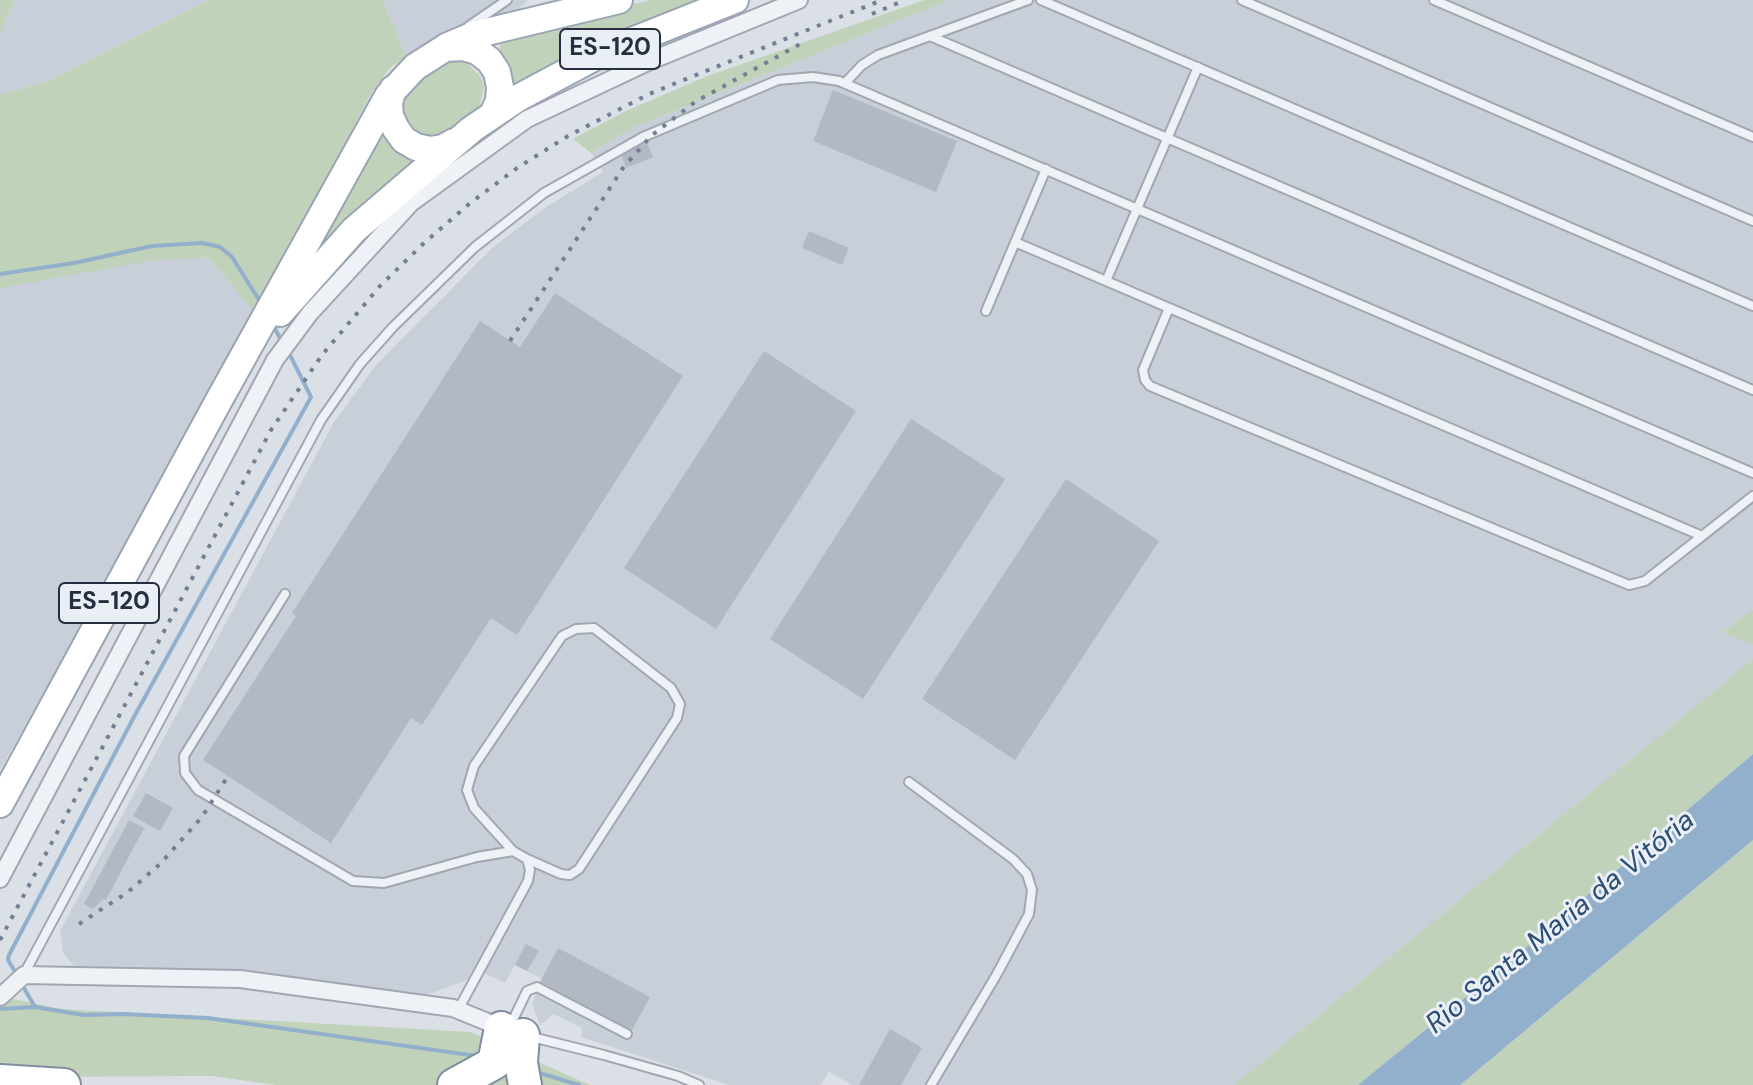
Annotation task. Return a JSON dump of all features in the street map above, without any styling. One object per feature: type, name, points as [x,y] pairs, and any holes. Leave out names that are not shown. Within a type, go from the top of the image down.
[{"type":"highway","points":[[454,1085],[494,1063],[511,1031]]},
{"type":"highway","points":[[511,1031],[525,1085]]},
{"type":"highway","points":[[0,1081],[64,1085]]},
{"type":"main road","name":"ES-120","points":[[0,804],[378,110],[393,89],[415,67],[485,23],[619,0]]},
{"type":"main road","name":"ES-120","points":[[218,402],[275,338],[305,283],[354,230],[456,142],[493,114],[545,82],[604,52],[735,0]]},
{"type":"main road","points":[[434,54],[448,48],[463,47],[477,51],[489,60],[497,72],[500,87],[499,101],[493,114]]},
{"type":"main road","points":[[393,89],[389,103],[390,116],[404,140],[430,150],[456,142]]},
{"type":"street","points":[[0,879],[275,360],[275,338],[411,203],[527,119],[650,61],[799,0]]},
{"type":"street","points":[[0,997],[24,975],[240,979],[458,1010],[511,1031]]},
{"type":"lane","points":[[489,60],[482,48],[485,23],[507,0]]},
{"type":"lane","points":[[845,83],[870,59],[1028,0]]},
{"type":"lane","points":[[1041,0],[1753,306]]},
{"type":"lane","points":[[1242,0],[1753,221]]},
{"type":"lane","points":[[1434,0],[1753,137]]},
{"type":"lane","points":[[930,36],[1753,390]]},
{"type":"lane","points":[[1106,281],[1198,67]]},
{"type":"lane","points":[[24,975],[321,420],[345,383],[376,345],[495,230],[544,193],[612,152],[778,80],[813,77],[845,83],[1753,473]]},
{"type":"lane","points":[[986,311],[1046,169]]},
{"type":"lane","points":[[1015,242],[1702,536]]},
{"type":"lane","points":[[1169,308],[1143,370],[1145,380],[1153,388],[1629,585],[1645,581],[1753,496]]},
{"type":"lane","points":[[285,594],[184,756],[185,773],[198,790],[353,881],[384,883],[477,857],[513,851]]},
{"type":"lane","points":[[594,628],[671,688],[680,704],[677,718],[579,869],[570,875],[561,874],[513,851],[474,808],[467,790],[474,766],[562,636],[576,629],[594,628]]},
{"type":"lane","points":[[909,782],[1013,859],[1027,874],[1032,890],[1029,914],[931,1085]]},
{"type":"lane","points":[[458,1010],[528,881],[530,870],[527,859]]},
{"type":"lane","points":[[627,1034],[537,987],[527,991],[511,1031],[678,1076],[699,1085]]},
{"type":"shaded area","points":[[15,0],[208,0],[50,80],[0,95],[0,33]]},
{"type":"shaded area","points":[[382,0],[528,0],[515,13],[441,36],[406,56]]},
{"type":"shaded area","points":[[949,0],[1753,0],[1753,609],[1723,631],[1753,644],[1753,659],[1234,1085],[852,1085],[829,1072],[820,1085],[729,1085],[581,1037],[582,1028],[554,1014],[540,1025],[532,1004],[542,979],[515,965],[505,983],[474,968],[467,980],[413,1000],[80,970],[73,965],[63,953],[60,931],[334,422],[376,365],[492,248],[546,207],[603,172],[591,153],[630,129]]},
{"type":"shaded area","points":[[208,257],[258,316],[0,770],[0,279],[108,261]]},
{"type":"green space","points":[[0,0],[15,0],[0,33]]},
{"type":"green space","points":[[208,0],[382,0],[406,56],[390,68],[372,92],[287,253],[258,316],[208,257],[150,261],[0,288],[0,95],[50,80]]},
{"type":"green space","points":[[650,0],[713,0],[573,55],[509,87],[501,61],[499,35]]},
{"type":"green space","points":[[924,0],[949,0],[630,129],[591,153],[573,139],[624,112],[705,77]]},
{"type":"green space","points":[[447,61],[467,63],[481,77],[484,87],[479,107],[454,127],[435,135],[410,130],[402,115],[404,98],[423,75]]},
{"type":"green space","points":[[377,126],[423,159],[316,260],[312,244]]},
{"type":"green space","points":[[1753,609],[1753,644],[1722,632]]},
{"type":"green space","points":[[1753,659],[1753,754],[1515,957],[1358,1085],[1234,1085]]},
{"type":"green space","points":[[1753,840],[1753,1085],[1460,1085],[1687,895]]},
{"type":"green space","points":[[0,996],[61,1009],[471,1032],[590,1085],[276,1085],[212,1076],[0,1077]]},
{"type":"water","name":"Rio Santa Maria da Vitória","points":[[1753,754],[1753,840],[1460,1085],[1358,1085],[1515,957]]},
{"type":"building","points":[[833,90],[957,141],[936,192],[813,141]]},
{"type":"building","points":[[647,143],[653,157],[626,168],[621,153]]},
{"type":"building","points":[[809,231],[849,248],[842,265],[802,248]]},
{"type":"building","points":[[555,293],[683,376],[517,635],[491,618],[422,725],[411,718],[331,843],[203,760],[296,616],[292,613],[480,321],[520,347]]},
{"type":"building","points":[[764,351],[856,411],[716,629],[624,568]]},
{"type":"building","points":[[911,419],[1005,479],[863,699],[770,639]]},
{"type":"building","points":[[1066,479],[1159,541],[1015,760],[922,699]]},
{"type":"building","points":[[146,793],[173,808],[160,831],[133,816]]},
{"type":"building","points":[[129,820],[144,828],[106,900],[103,899],[93,909],[84,904]]},
{"type":"building","points":[[526,944],[539,951],[527,971],[515,965]]},
{"type":"building","points":[[558,948],[650,997],[632,1030],[540,982]]},
{"type":"building","points":[[890,1029],[922,1048],[901,1085],[859,1085]]},
{"type":"waterway","points":[[0,274],[74,263],[152,246],[202,243],[220,247],[232,257],[261,303]]},
{"type":"waterway","points":[[273,325],[282,342]]},
{"type":"waterway","points":[[17,975],[8,960],[9,955],[135,715],[311,397],[289,353]]},
{"type":"waterway","points":[[21,983],[35,1007]]},
{"type":"waterway","points":[[0,1009],[35,1007],[84,1015],[208,1018],[477,1056]]},
{"type":"waterway","points":[[536,1072],[579,1085]]},
{"type":"railway","points":[[0,940],[271,430],[322,355],[380,286],[469,204],[517,168],[568,136],[649,94],[882,0]]},
{"type":"railway","points":[[872,14],[905,0]]},
{"type":"railway","points":[[510,341],[623,168],[651,136],[695,102],[802,43]]},
{"type":"railway","points":[[79,924],[128,892],[160,864],[202,817],[228,776]]}]
